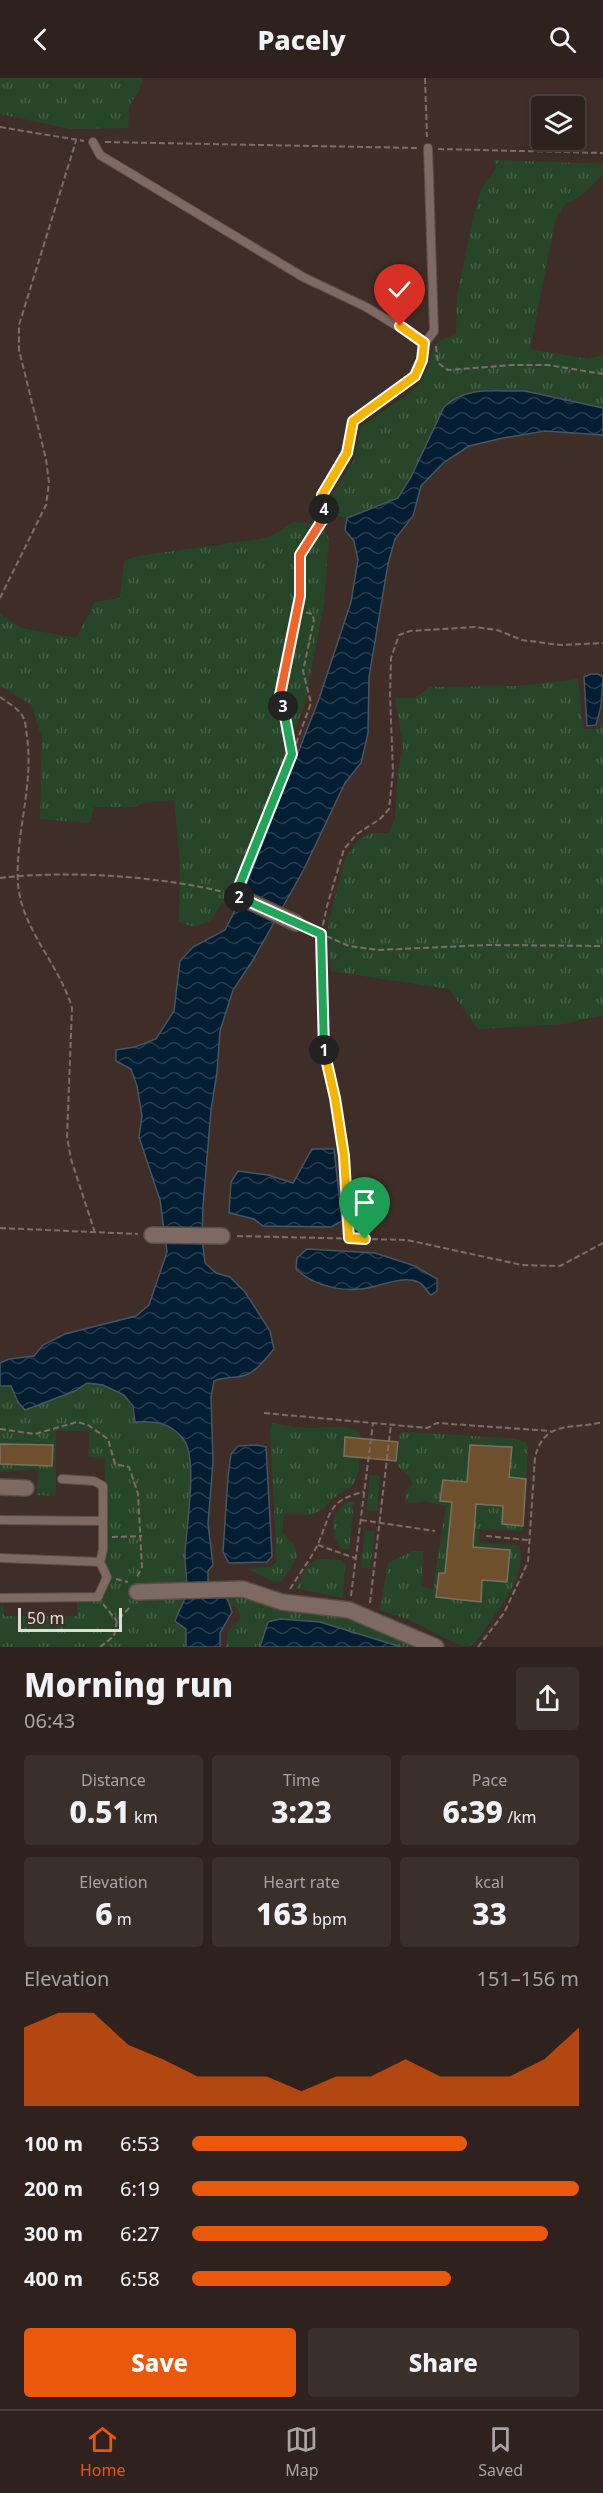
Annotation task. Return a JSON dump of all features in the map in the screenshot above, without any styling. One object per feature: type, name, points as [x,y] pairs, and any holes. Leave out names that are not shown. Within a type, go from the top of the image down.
[{"type":"street","points":[[237,896],[296,923]]},
{"type":"street","points":[[152,1234],[222,1236]]},
{"type":"street","points":[[0,1486],[26,1488]]},
{"type":"street","points":[[136,1588],[160,1592],[243,1589],[282,1602],[349,1610],[436,1647]]},
{"type":"lane","points":[[93,142],[100,155],[303,277],[366,307],[424,343],[434,331],[428,148]]},
{"type":"lane","points":[[0,1598],[98,1597],[107,1577],[100,1562],[103,1537],[103,1486],[94,1482],[62,1479]]},
{"type":"lane","points":[[0,1520],[102,1521]]},
{"type":"lane","points":[[0,1558],[100,1562]]},
{"type":"path","points":[[425,78],[428,148]]},
{"type":"path","points":[[0,127],[93,142],[603,153]]},
{"type":"path","points":[[0,598],[46,505],[49,483],[46,459],[19,350],[19,326],[76,141]]},
{"type":"path","points":[[434,331],[438,363],[448,370],[548,365],[603,374]]},
{"type":"path","points":[[292,754],[280,695],[300,596],[300,555],[325,516],[322,495],[347,453],[353,421],[415,376],[422,360],[424,343]]},
{"type":"path","points":[[0,878],[38,874],[151,879],[188,884],[237,896],[311,703],[303,671],[314,620],[312,614],[297,610]]},
{"type":"path","points":[[349,1238],[344,1156],[335,1098],[322,1041],[321,934],[344,849],[357,834],[380,819],[389,808],[393,772],[391,658],[399,635],[410,631],[475,627],[497,630],[522,640],[560,645],[603,643]]},
{"type":"path","points":[[0,698],[18,711],[24,719],[30,756],[18,885],[26,918],[68,992],[72,1008],[68,1137],[71,1159],[95,1233]]},
{"type":"path","points":[[296,923],[349,946],[378,950],[486,945],[603,946]]},
{"type":"path","points":[[0,1228],[152,1234]]},
{"type":"path","points":[[222,1236],[407,1240],[522,1265],[560,1266],[603,1243]]},
{"type":"path","points":[[264,1413],[427,1428],[437,1423],[551,1431],[603,1422]]},
{"type":"path","points":[[349,1610],[373,1423]]},
{"type":"path","points":[[368,1617],[391,1424]]},
{"type":"path","points":[[478,1647],[504,1613],[528,1562],[535,1457],[540,1441],[551,1431]]},
{"type":"path","points":[[282,1602],[318,1545],[333,1505],[351,1494],[364,1492]]},
{"type":"path","points":[[361,1520],[435,1532]]},
{"type":"path","points":[[103,1537],[142,1536]]},
{"type":"path","points":[[486,1536],[529,1540]]},
{"type":"path","points":[[318,1545],[356,1558]]},
{"type":"path","points":[[107,1577],[136,1588]]},
{"type":"path","points":[[98,1597],[117,1621]]},
{"type":"green space","points":[[0,78],[143,78],[139,91],[129,106],[128,128],[71,129],[0,114]]},
{"type":"green space","points":[[494,160],[603,164],[603,174],[581,196],[565,204],[555,221],[530,349],[588,359],[603,355],[603,408],[549,395],[476,391],[459,395],[444,407],[411,477],[398,498],[347,518],[332,514],[330,497],[354,460],[361,427],[419,385],[426,373],[434,347],[446,338],[456,335],[457,296],[471,227],[481,189],[496,168]]},
{"type":"green space","points":[[294,522],[321,525],[329,539],[324,603],[304,706],[234,886],[210,921],[194,927],[179,922],[180,863],[174,800],[144,802],[136,807],[94,807],[90,823],[40,819],[42,738],[31,704],[0,686],[0,614],[21,628],[76,638],[95,602],[120,598],[124,561],[138,556],[267,538]]},
{"type":"green space","points":[[578,679],[583,729],[600,729],[603,711],[603,1015],[564,1024],[478,1029],[449,989],[331,971],[328,926],[345,859],[359,839],[372,833],[389,833],[395,819],[398,770],[403,747],[395,698],[415,698],[430,687],[519,686]]},
{"type":"green space","points":[[87,1383],[106,1386],[120,1392],[130,1404],[135,1422],[158,1423],[172,1428],[183,1437],[186,1444],[191,1470],[191,1499],[185,1554],[186,1647],[0,1647],[0,1606],[3,1603],[4,1616],[77,1616],[77,1600],[103,1600],[105,1458],[89,1457],[89,1431],[56,1431],[56,1496],[37,1495],[38,1469],[0,1472],[0,1386],[11,1386],[18,1402],[75,1391]]},
{"type":"green space","points":[[272,1423],[305,1428],[343,1427],[360,1434],[359,1470],[354,1484],[331,1500],[323,1509],[311,1515],[284,1513],[282,1533],[294,1544],[297,1557],[282,1581],[274,1582],[248,1569],[271,1567],[277,1562],[270,1431]]},
{"type":"green space","points":[[400,1433],[517,1439],[526,1443],[528,1447],[523,1529],[519,1531],[479,1529],[479,1543],[519,1545],[521,1557],[519,1570],[499,1609],[475,1643],[468,1646],[459,1645],[407,1619],[380,1610],[388,1563],[413,1551],[423,1551],[421,1587],[433,1589],[446,1506],[426,1501],[412,1503],[405,1501],[405,1492],[412,1485],[410,1476],[397,1466]]},
{"type":"green space","points":[[370,1475],[380,1476],[377,1511],[367,1510]]},
{"type":"green space","points":[[349,1501],[354,1502],[349,1549],[342,1549],[333,1530],[334,1523],[338,1511]]},
{"type":"green space","points":[[365,1530],[375,1531],[370,1569],[361,1567]]},
{"type":"green space","points":[[318,1559],[342,1560],[345,1564],[343,1598],[296,1588],[308,1566]]},
{"type":"green space","points":[[248,1592],[350,1617],[429,1647],[226,1647],[228,1631],[241,1618],[237,1608],[230,1605],[232,1595]]},
{"type":"water","points":[[482,391],[525,391],[603,408],[603,435],[545,431],[469,446],[443,463],[421,486],[413,516],[395,539],[388,564],[369,677],[368,733],[361,763],[345,783],[304,869],[253,960],[233,990],[220,1031],[203,1206],[202,1238],[205,1263],[216,1273],[230,1277],[245,1292],[270,1331],[274,1349],[258,1367],[244,1376],[214,1381],[211,1397],[213,1462],[208,1524],[213,1565],[208,1571],[208,1594],[226,1595],[232,1612],[220,1633],[220,1647],[186,1647],[186,1629],[175,1621],[187,1591],[185,1554],[191,1478],[188,1449],[184,1440],[168,1426],[135,1422],[133,1406],[124,1395],[103,1385],[87,1383],[75,1391],[25,1410],[18,1402],[11,1386],[0,1386],[0,1363],[9,1359],[34,1356],[43,1345],[65,1334],[136,1316],[149,1305],[167,1252],[160,1200],[139,1137],[142,1116],[137,1086],[131,1069],[116,1061],[116,1050],[135,1047],[156,1039],[174,1011],[180,961],[193,947],[225,930],[239,903],[319,699],[351,602],[358,560],[354,541],[345,530],[347,518],[398,498],[411,477],[444,407],[453,400],[462,395]]},
{"type":"water","points":[[591,674],[603,677],[601,706],[596,725],[587,726],[584,677]]},
{"type":"water","points":[[312,1149],[334,1149],[342,1221],[331,1227],[263,1226],[254,1219],[229,1213],[231,1182],[238,1171],[268,1175],[293,1183]]},
{"type":"water","points":[[307,1249],[375,1253],[415,1266],[437,1279],[437,1291],[431,1295],[420,1283],[413,1280],[355,1289],[323,1285],[304,1276],[296,1269],[297,1258]]},
{"type":"water","points":[[238,1446],[266,1447],[272,1556],[267,1562],[229,1563],[223,1552],[231,1454]]},
{"type":"water","points":[[280,1619],[320,1622],[401,1647],[260,1647],[268,1622]]},
{"type":"building","points":[[345,1437],[398,1442],[396,1461],[344,1456]]},
{"type":"building","points":[[0,1444],[53,1445],[52,1466],[0,1464]]},
{"type":"building","points":[[470,1445],[512,1447],[509,1477],[526,1479],[523,1526],[502,1524],[503,1506],[476,1504],[473,1547],[510,1550],[507,1582],[482,1580],[481,1602],[436,1597],[439,1573],[445,1573],[452,1502],[440,1501],[443,1480],[467,1482]]},
{"type":"route","points":[[365,1239],[349,1238],[344,1156],[335,1098],[322,1041],[321,934],[235,896],[292,754],[280,695],[300,596],[300,555],[325,516],[322,495],[347,453],[353,421],[415,376],[422,360],[424,343],[400,326]]}]
